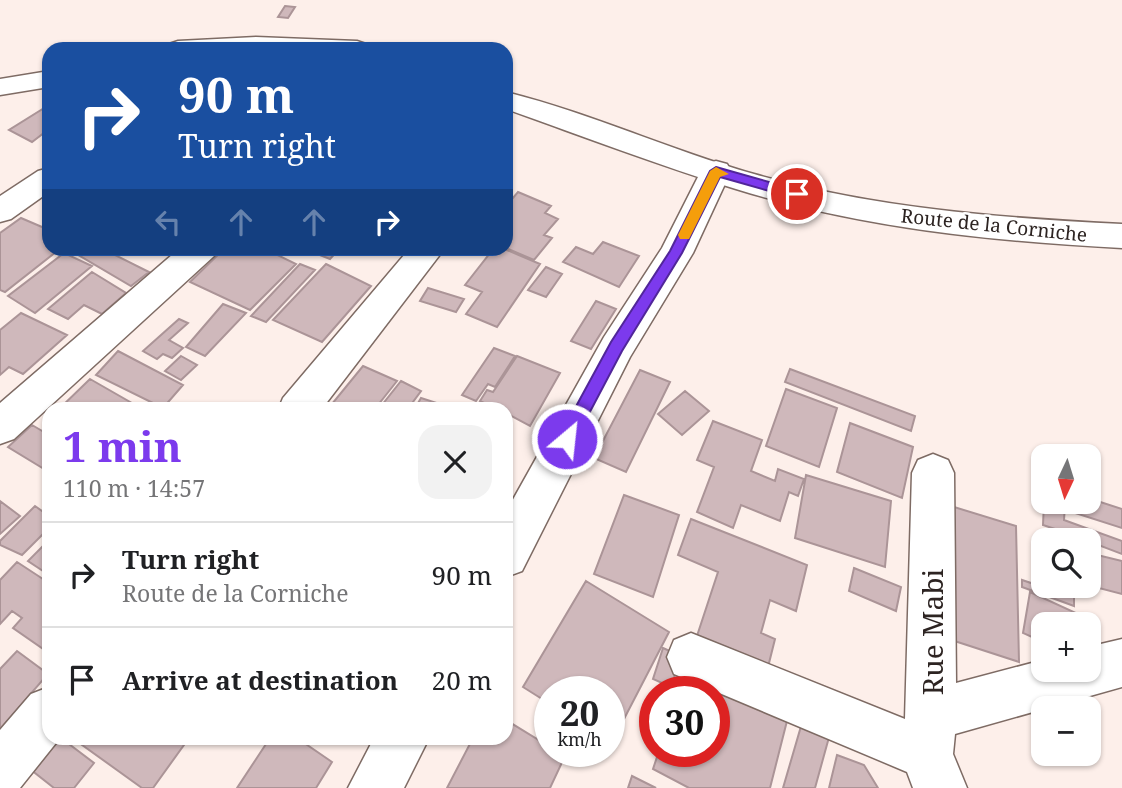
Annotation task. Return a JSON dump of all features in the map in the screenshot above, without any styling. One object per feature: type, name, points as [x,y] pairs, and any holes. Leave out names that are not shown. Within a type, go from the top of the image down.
[{"type":"main road","points":[[0,75],[42,67]]},
{"type":"main road","points":[[0,88],[42,80]]},
{"type":"main road","name":"Route de la Corniche","points":[[513,85],[845,185],[950,205],[1008,212],[1122,217]]},
{"type":"main road","name":"Route de la Corniche","points":[[513,102],[716,171],[822,201],[940,223],[1022,231],[1122,236]]},
{"type":"main road","points":[[513,542],[617,347],[676,253],[716,171]]},
{"type":"main road","points":[[0,211],[42,183]]},
{"type":"main road","points":[[0,427],[193,256]]},
{"type":"main road","points":[[304,402],[422,256]]},
{"type":"main road","name":"Rue Mabi","points":[[933,473],[933,752]]},
{"type":"main road","points":[[691,657],[933,752],[1122,663]]},
{"type":"main road","points":[[0,772],[42,721]]},
{"type":"main road","points":[[375,788],[399,745]]},
{"type":"building","points":[[285,6],[295,7],[288,18],[278,17]]},
{"type":"building","points":[[42,109],[42,134],[32,142],[9,130]]},
{"type":"building","points":[[518,192],[551,206],[545,213],[558,219],[544,235],[552,238],[534,260],[513,251],[513,198]]},
{"type":"building","points":[[21,218],[42,227],[42,256],[51,256],[5,292],[0,290],[0,233]]},
{"type":"building","points":[[603,242],[639,256],[619,287],[563,262],[576,247],[593,254]]},
{"type":"building","points":[[513,253],[540,264],[497,327],[466,314],[482,292],[465,285],[488,256],[513,256]]},
{"type":"building","points":[[60,256],[70,256],[92,266],[35,313],[8,296]]},
{"type":"building","points":[[80,256],[117,256],[149,272],[131,286]]},
{"type":"building","points":[[217,256],[280,256],[296,264],[250,310],[190,282]]},
{"type":"building","points":[[300,264],[315,270],[266,322],[251,316]]},
{"type":"building","points":[[326,264],[371,286],[322,342],[273,320]]},
{"type":"building","points":[[546,267],[562,274],[546,297],[528,290]]},
{"type":"building","points":[[92,272],[126,293],[102,314],[84,305],[68,319],[48,309]]},
{"type":"building","points":[[428,288],[464,299],[456,312],[420,301]]},
{"type":"building","points":[[596,301],[616,309],[591,349],[571,341]]},
{"type":"building","points":[[223,304],[246,313],[205,356],[186,347]]},
{"type":"building","points":[[21,313],[67,335],[23,374],[9,367],[0,375],[0,330]]},
{"type":"building","points":[[179,319],[188,323],[169,340],[183,348],[172,358],[163,354],[157,359],[143,351]]},
{"type":"building","points":[[494,348],[515,356],[495,387],[488,384],[476,401],[462,395]]},
{"type":"building","points":[[118,351],[183,385],[168,402],[151,402],[96,375]]},
{"type":"building","points":[[181,356],[197,365],[181,380],[165,371]]},
{"type":"building","points":[[517,356],[560,373],[530,426],[513,417],[513,402],[480,401],[487,390],[493,392]]},
{"type":"building","points":[[363,366],[397,381],[380,402],[334,402]]},
{"type":"building","points":[[790,369],[915,416],[911,431],[785,382]]},
{"type":"building","points":[[640,370],[670,382],[626,472],[594,458]]},
{"type":"building","points":[[90,379],[130,402],[66,402]]},
{"type":"building","points":[[401,381],[421,391],[413,402],[384,402]]},
{"type":"building","points":[[786,389],[837,408],[819,467],[766,446]]},
{"type":"building","points":[[685,391],[709,411],[682,435],[658,414]]},
{"type":"building","points":[[713,421],[762,440],[751,471],[775,481],[778,469],[804,479],[798,496],[789,492],[780,521],[741,505],[733,528],[697,512],[714,467],[697,460]]},
{"type":"building","points":[[850,423],[913,447],[902,498],[837,472]]},
{"type":"building","points":[[32,425],[42,431],[42,468],[8,447]]},
{"type":"building","points":[[806,475],[891,501],[885,567],[795,538]]},
{"type":"building","points":[[624,495],[679,515],[653,597],[594,574]]},
{"type":"building","points":[[0,501],[20,516],[0,534]]},
{"type":"building","points":[[1101,502],[1122,509],[1122,528],[1078,514],[1101,514]]},
{"type":"building","points":[[941,503],[1016,526],[1019,662],[936,635]]},
{"type":"building","points":[[35,506],[42,511],[42,535],[22,555],[0,545],[0,541]]},
{"type":"building","points":[[1043,514],[1064,514],[1064,520],[1086,528],[1052,528],[1043,525]]},
{"type":"building","points":[[691,519],[807,565],[796,611],[770,600],[761,633],[775,639],[767,671],[696,639],[718,572],[678,555]]},
{"type":"building","points":[[1101,533],[1122,541],[1122,554],[1101,546]]},
{"type":"building","points":[[42,547],[42,570],[28,561]]},
{"type":"building","points":[[1101,556],[1122,561],[1122,594],[1101,589]]},
{"type":"building","points":[[17,562],[42,578],[42,648],[13,628],[22,618],[12,611],[0,624],[0,580]]},
{"type":"building","points":[[854,568],[901,587],[896,611],[849,591]]},
{"type":"building","points":[[1022,580],[1031,583],[1031,590],[1022,587]]},
{"type":"building","points":[[586,581],[669,632],[646,676],[639,676],[639,690],[625,717],[625,676],[534,676],[534,694],[523,687]]},
{"type":"building","points":[[1030,592],[1031,598],[1043,598],[1074,612],[1031,612],[1031,637],[1023,633]]},
{"type":"building","points":[[1052,598],[1074,598],[1074,606]]},
{"type":"building","points":[[663,648],[681,656],[675,676],[654,676]]},
{"type":"building","points":[[17,651],[42,670],[42,681],[0,729],[0,669]]},
{"type":"building","points":[[688,665],[711,676],[685,676]]},
{"type":"building","points":[[730,685],[789,713],[770,788],[689,788],[653,769],[730,767]]},
{"type":"building","points":[[804,716],[831,730],[815,788],[783,788]]},
{"type":"building","points":[[513,724],[534,737],[534,767],[560,767],[550,788],[447,788],[469,745],[513,745]]},
{"type":"building","points":[[49,745],[70,745],[94,763],[74,788],[54,788],[30,769]]},
{"type":"building","points":[[82,745],[184,745],[153,788],[142,788]]},
{"type":"building","points":[[265,745],[307,745],[332,762],[316,788],[237,788]]},
{"type":"building","points":[[837,755],[864,765],[878,788],[829,788]]},
{"type":"building","points":[[632,776],[656,788],[628,788]]},
{"type":"slow traffic","points":[[685,235],[716,171],[723,174]]},
{"type":"route","points":[[567,439],[617,347],[676,253],[716,171],[746,182],[797,194]]}]
